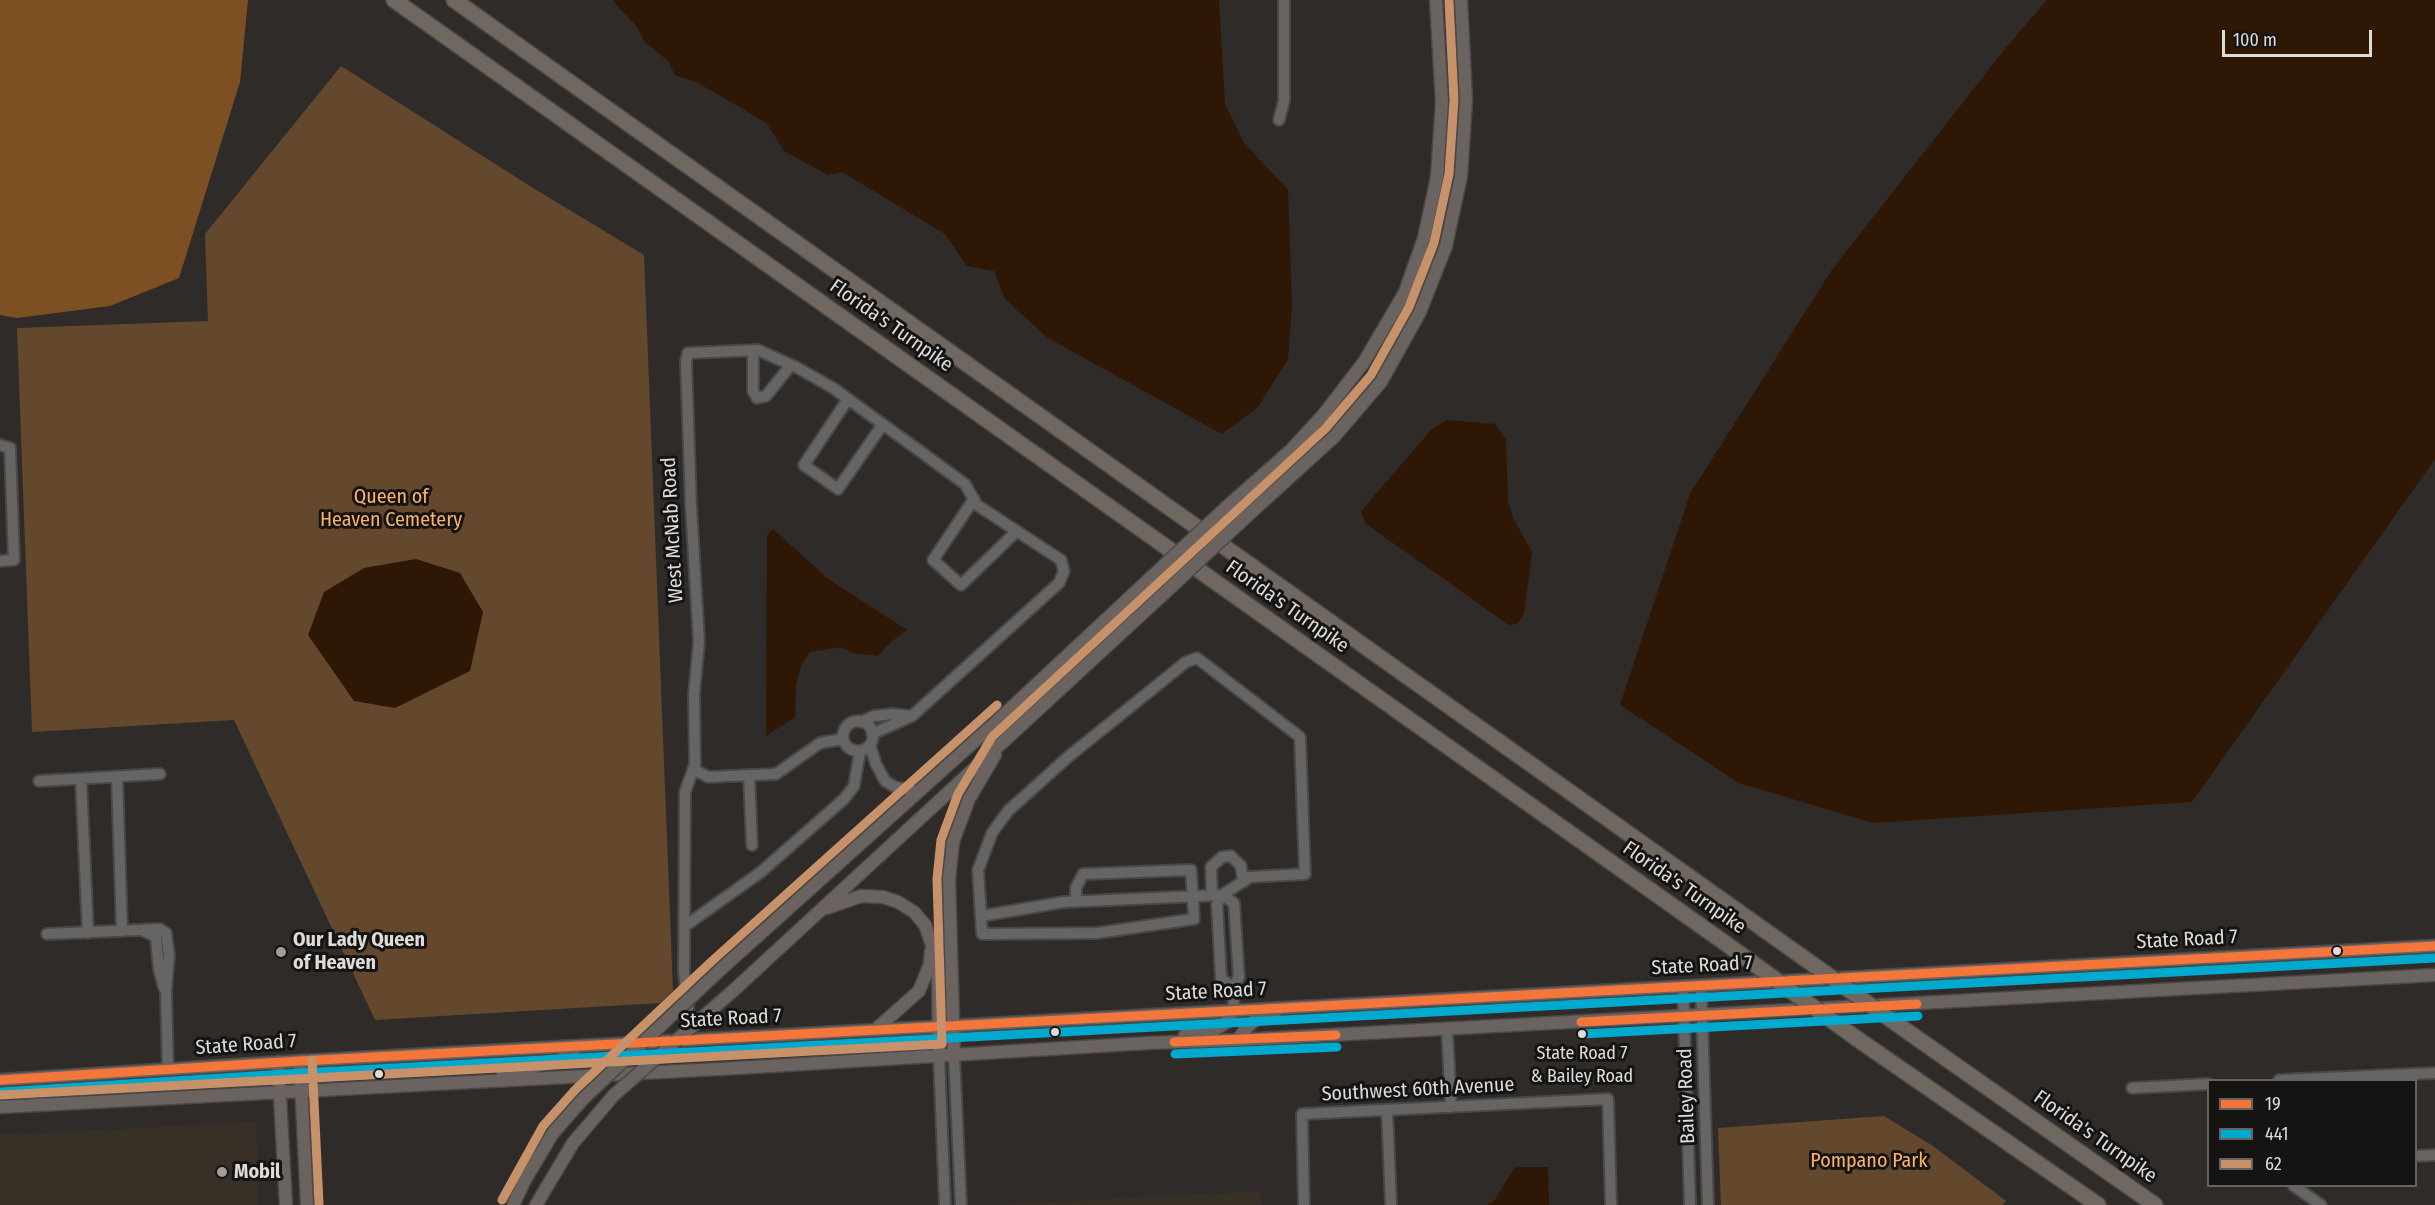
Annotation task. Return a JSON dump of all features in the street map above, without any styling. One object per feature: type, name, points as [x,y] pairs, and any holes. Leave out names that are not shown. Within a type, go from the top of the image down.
[{"type":"highway","name":"Florida's Turnpike","points":[[394,0],[1856,1038],[2098,1205]]},
{"type":"highway","name":"Florida's Turnpike","points":[[454,0],[2155,1205]]},
{"type":"main road","points":[[513,1205],[525,1180],[554,1133],[583,1099],[720,970],[1290,451],[1324,414],[1364,362],[1405,292],[1424,238],[1437,177],[1442,102],[1436,0]]},
{"type":"main road","points":[[536,1205],[573,1143],[614,1095],[734,990],[1334,437],[1381,382],[1420,312],[1446,246],[1461,176],[1466,100],[1461,0]]},
{"type":"main road","points":[[954,1055],[949,879],[953,843],[969,799],[1002,743]]},
{"type":"main road","points":[[820,911],[861,896],[883,897],[914,912],[925,925],[938,962],[939,1056]]},
{"type":"main road","points":[[875,1030],[919,991],[930,964],[932,941]]},
{"type":"main road","name":"State Road 7","points":[[0,1080],[278,1062],[2435,946]]},
{"type":"main road","points":[[0,1107],[939,1056],[1148,1042],[1238,1040],[1702,1016],[2435,975]]},
{"type":"main road","points":[[1238,1040],[1247,1027],[1258,1018],[1294,1007]]},
{"type":"main road","points":[[1148,1042],[1216,1029],[1228,1021],[1234,1010]]},
{"type":"main road","points":[[472,1082],[557,1061],[576,1047]]},
{"type":"main road","points":[[300,1061],[308,1205]]},
{"type":"main road","points":[[278,1062],[286,1205]]},
{"type":"street","points":[[1279,120],[1284,101],[1284,0]]},
{"type":"street","points":[[753,350],[753,391],[757,398],[766,396],[791,365]]},
{"type":"street","name":"West McNab Road","points":[[692,1040],[684,973],[684,792],[695,764],[694,694],[699,642],[686,361],[688,353],[758,350],[791,365],[848,399],[883,424],[965,484],[977,505],[1061,560],[1064,571],[1059,583],[912,716],[868,743]]},
{"type":"street","points":[[848,399],[804,465],[837,489],[883,424]]},
{"type":"street","points":[[0,561],[15,561],[5,446]]},
{"type":"street","points":[[974,499],[933,560],[961,585],[1017,531]]},
{"type":"street","points":[[981,916],[1076,901],[1192,896],[1217,894],[1258,876],[1305,874],[1300,737],[1197,658],[1186,662],[1068,757],[1008,811],[992,833],[978,870],[982,933],[1097,933],[1194,919],[1192,896],[1191,870],[1083,874],[1076,888],[1076,901]]},
{"type":"street","points":[[843,739],[848,726],[874,716],[892,714],[912,716]]},
{"type":"street","points":[[685,926],[761,872],[844,799],[854,786],[868,743],[869,726],[861,722]]},
{"type":"street","points":[[693,769],[708,777],[776,774],[820,742],[843,739]]},
{"type":"street","points":[[843,739],[851,750],[868,743]]},
{"type":"street","points":[[868,743],[885,781],[895,787],[918,792]]},
{"type":"street","points":[[39,781],[160,774]]},
{"type":"street","points":[[749,775],[752,845]]},
{"type":"street","points":[[117,777],[122,931]]},
{"type":"street","points":[[81,779],[88,933]]},
{"type":"street","points":[[1233,987],[1221,978],[1217,894],[1211,867],[1222,857],[1231,856],[1241,866],[1243,882]]},
{"type":"street","points":[[1217,894],[1234,903],[1239,977],[1233,987],[1234,1010]]},
{"type":"street","points":[[1218,921],[1235,919]]},
{"type":"street","points":[[47,934],[160,929],[166,933],[169,955],[166,991],[168,1069]]},
{"type":"street","name":"Bailey Road","points":[[1701,985],[1708,1205]]},
{"type":"street","name":"Bailey Road","points":[[1683,986],[1690,1205]]},
{"type":"street","points":[[1447,1028],[1451,1107]]},
{"type":"street","points":[[954,1055],[961,1205]]},
{"type":"street","points":[[939,1056],[945,1205]]},
{"type":"street","points":[[2301,1079],[2435,1073]]},
{"type":"street","points":[[2132,1088],[2207,1084]]},
{"type":"street","name":"Southwest 60th Avenue","points":[[1304,1205],[1302,1114],[1608,1099],[1611,1205]]},
{"type":"street","points":[[1387,1110],[1391,1205]]},
{"type":"street","points":[[941,1135],[957,1139]]},
{"type":"street","points":[[2417,1156],[2435,1155]]},
{"type":"street","points":[[2297,1187],[2321,1205]]},
{"type":"shaded area","points":[[0,0],[248,0],[240,82],[179,278],[110,306],[17,318],[0,315]]},
{"type":"shaded area","points":[[612,0],[1219,0],[1225,104],[1244,143],[1288,190],[1292,305],[1288,359],[1258,407],[1222,434],[1048,338],[1005,299],[994,271],[967,266],[945,234],[842,172],[828,175],[784,151],[767,123],[698,83],[675,75],[668,61],[644,41],[637,27]]},
{"type":"shaded area","points":[[2047,0],[2435,0],[2435,459],[2192,802],[1873,823],[1739,783],[1620,705],[1690,494],[1831,271],[2004,50]]},
{"type":"shaded area","points":[[1447,420],[1495,424],[1506,440],[1508,501],[1513,518],[1532,552],[1524,614],[1517,624],[1509,625],[1366,524],[1361,511],[1432,429]]},
{"type":"shaded area","points":[[773,529],[827,578],[907,630],[878,656],[853,653],[841,647],[810,652],[801,665],[796,686],[795,717],[766,736],[767,536]]},
{"type":"shaded area","points":[[416,559],[460,573],[483,612],[470,671],[395,708],[354,701],[308,635],[324,592],[364,568]]},
{"type":"shaded area","points":[[256,1122],[259,1205],[0,1205],[0,1135]]},
{"type":"shaded area","points":[[1515,1167],[1548,1167],[1549,1205],[1487,1205],[1495,1200]]},
{"type":"shaded area","points":[[1260,1191],[1261,1205],[996,1205]]},
{"type":"green space","name":"Queen of Heaven Cemetery","points":[[341,66],[533,188],[644,255],[673,991],[660,1003],[375,1020],[234,720],[32,732],[17,328],[208,321],[205,234]]},
{"type":"green space","name":"Pompano Park","points":[[1884,1116],[1933,1146],[2006,1201],[2003,1205],[1721,1205],[1718,1128]]},
{"type":"transit line","name":"62","points":[[0,1095],[942,1044],[937,879],[941,840],[958,794],[992,737],[1325,429],[1371,375],[1409,307],[1434,243],[1449,174],[1454,100],[1449,1]]},
{"type":"transit line","name":"62","points":[[502,1200],[543,1126],[575,1090],[712,961],[997,705]]},
{"type":"transit line","name":"19","points":[[0,1080],[300,1061],[2435,946]]},
{"type":"transit line","name":"441","points":[[1,1092],[301,1073],[2435,958]]},
{"type":"transit line","name":"19","points":[[1581,1022],[1917,1004]]},
{"type":"transit line","name":"441","points":[[1582,1034],[1918,1016]]},
{"type":"transit line","name":"19","points":[[1174,1042],[1336,1035]]},
{"type":"transit line","name":"441","points":[[1175,1054],[1337,1047]]},
{"type":"transit line","name":"62","points":[[312,1060],[319,1204]]},
{"type":"place","name":"Our Lady Queen of Heaven","points":[[281,952]]},
{"type":"place","name":"State Road 7 & Bailey Road","points":[[1582,1034]]},
{"type":"place","name":"Mobil","points":[[222,1172]]}]
